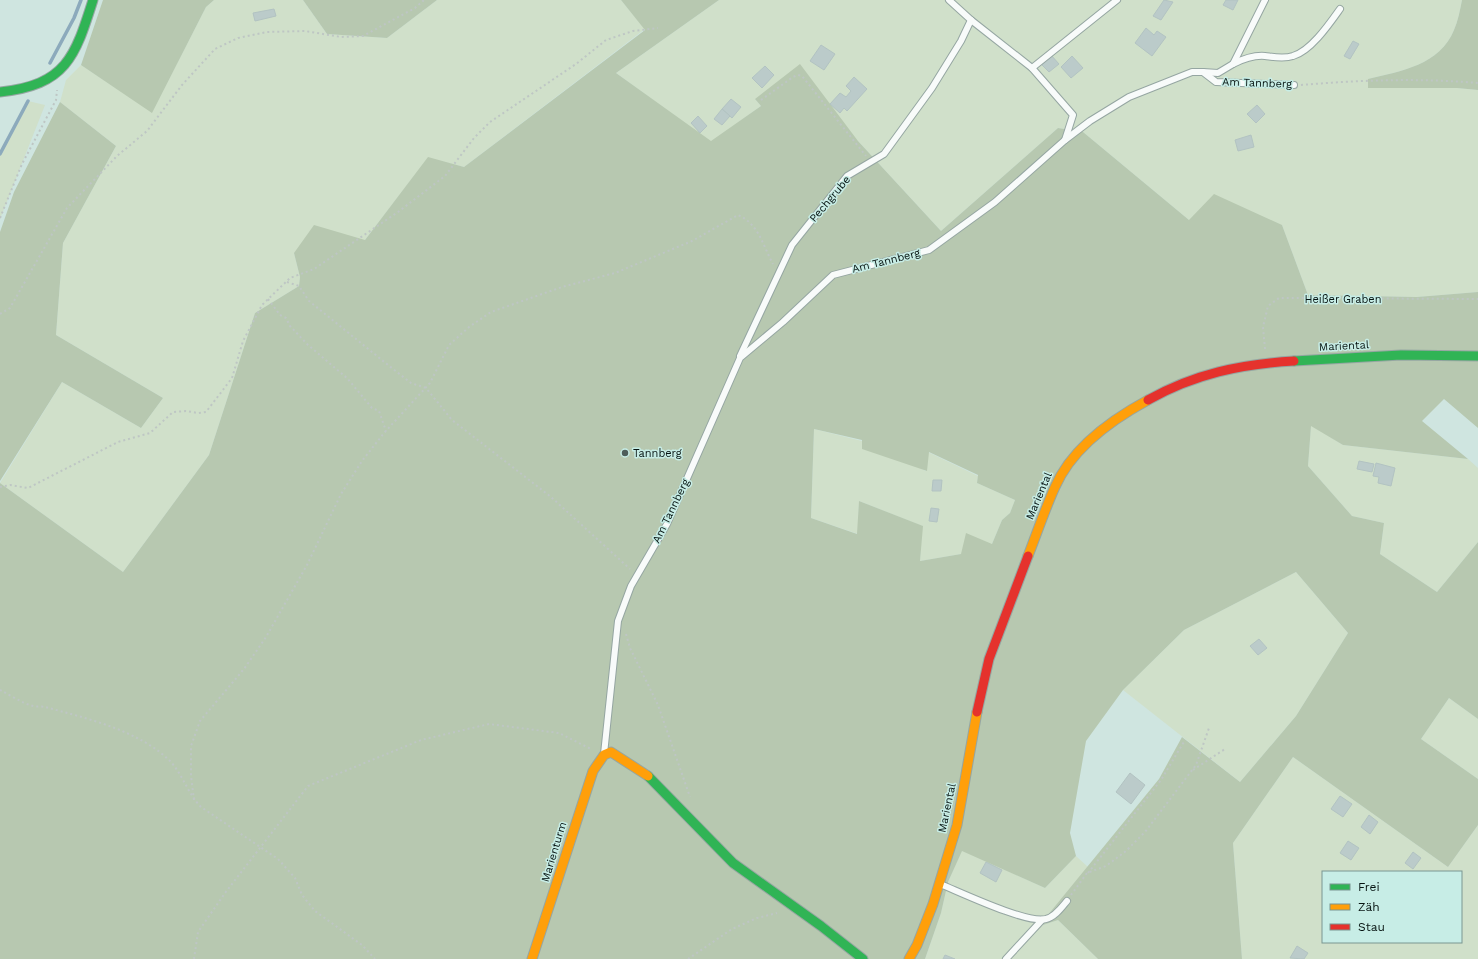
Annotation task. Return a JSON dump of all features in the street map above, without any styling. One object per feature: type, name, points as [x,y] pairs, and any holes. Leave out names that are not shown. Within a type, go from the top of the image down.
[{"type":"street","points":[[0,92],[13,91],[36,85],[59,73],[74,54],[93,0]]},
{"type":"street","name":"Mariental","points":[[909,959],[917,945],[939,884],[957,825],[981,691],[989,659],[1052,493],[1065,468],[1077,453],[1115,421],[1158,395],[1215,371],[1266,362],[1452,354],[1478,356]]},
{"type":"street","points":[[604,755],[611,752],[618,755],[645,773],[733,863],[863,959]]},
{"type":"street","name":"Marienturm","points":[[532,959],[591,777],[598,761],[604,755]]},
{"type":"lane","points":[[949,0],[971,20],[1032,68],[1073,115],[1065,140]]},
{"type":"lane","points":[[1032,68],[1117,0]]},
{"type":"lane","points":[[1233,64],[1265,0]]},
{"type":"lane","points":[[1203,72],[1218,73],[1244,59],[1264,56],[1276,58],[1294,56],[1311,44],[1340,9]]},
{"type":"lane","name":"Pechgrube","points":[[740,358],[792,245],[847,176],[884,154],[932,88],[962,41],[971,20]]},
{"type":"lane","name":"Am Tannberg","points":[[604,755],[620,616],[631,586],[667,524],[740,358],[783,322],[833,275],[929,250],[995,202],[1065,140],[1090,121],[1129,97],[1192,72],[1203,72],[1216,82],[1294,85]]},
{"type":"lane","points":[[939,884],[1027,918],[1042,920],[1048,919],[1056,913],[1067,901]]},
{"type":"lane","points":[[1006,959],[1042,920]]},
{"type":"path","points":[[0,314],[10,308],[67,208],[117,156],[147,131],[182,85],[215,49],[238,38],[267,32],[305,31],[341,37],[363,36],[415,8],[424,0]]},
{"type":"path","points":[[0,487],[10,485],[28,488],[118,442],[150,433],[174,412],[206,412],[232,378],[243,340],[262,305],[290,278],[314,268],[398,212],[445,176],[474,138],[490,122],[576,64],[606,40],[633,31],[658,28]]},
{"type":"path","points":[[0,218],[22,164],[56,100],[59,73]]},
{"type":"path","points":[[761,100],[793,77],[798,75],[802,76],[870,162]]},
{"type":"path","name":"Am Tannberg","points":[[1294,85],[1334,82],[1447,80],[1478,83]]},
{"type":"path","points":[[194,800],[190,776],[191,746],[200,721],[244,669],[266,637],[307,565],[341,494],[362,461],[386,431],[426,388],[439,367],[449,345],[469,327],[492,312],[562,287],[615,273],[692,241],[738,214],[747,218],[755,227],[778,274]]},
{"type":"path","points":[[287,282],[299,286],[309,301],[367,350],[411,383],[426,388],[452,420],[551,497],[637,575]]},
{"type":"path","name":"Heißer Graben","points":[[1266,362],[1263,327],[1268,306],[1279,298],[1478,299]]},
{"type":"path","points":[[268,299],[280,315],[286,318],[290,326],[308,345],[347,378],[372,408],[378,411],[386,431]]},
{"type":"path","points":[[620,616],[630,648],[648,683],[666,726],[690,799]]},
{"type":"path","points":[[0,690],[33,706],[42,707],[108,725],[141,740],[171,762],[194,800],[201,807],[278,859],[295,878],[302,895],[315,911],[362,945],[375,959]]},
{"type":"path","points":[[194,959],[198,932],[225,893],[308,786],[421,740],[490,724],[559,732],[604,755]]},
{"type":"path","points":[[1087,874],[1106,866],[1126,851],[1145,832],[1196,765],[1209,728]]},
{"type":"path","points":[[1067,901],[1075,887],[1087,874],[1161,780],[1185,740]]},
{"type":"path","points":[[1192,770],[1225,749]]},
{"type":"path","points":[[688,959],[732,929],[757,918],[795,908]]},
{"type":"green space","points":[[103,0],[214,0],[206,7],[152,113],[81,65]]},
{"type":"green space","points":[[214,0],[303,0],[327,34],[387,38],[437,0],[621,0],[645,29],[464,167],[428,158],[365,240],[294,253],[300,277],[299,286],[255,313],[209,455],[123,572],[0,483],[62,382],[141,428],[163,398],[56,335],[63,243],[116,146],[60,102],[66,80],[81,65],[152,112],[206,7]]},
{"type":"green space","points":[[303,0],[437,0],[387,38],[327,34]]},
{"type":"green space","points":[[621,0],[719,0],[616,73],[711,141],[761,106],[755,99],[800,64],[858,141],[941,231],[1058,128],[1083,132],[1189,220],[1214,194],[1282,225],[1308,295],[1417,297],[1478,292],[1478,428],[1444,399],[1422,421],[1468,459],[1343,445],[1311,426],[1308,466],[1352,516],[1384,523],[1380,554],[1437,592],[1478,542],[1478,719],[1449,698],[1421,739],[1478,779],[1478,825],[1448,867],[1293,757],[1233,843],[1242,959],[1098,959],[1058,920],[1043,925],[1047,916],[1159,779],[1182,737],[1240,782],[1296,716],[1348,633],[1296,572],[1184,630],[1123,690],[1086,741],[1070,833],[1076,856],[1045,888],[962,851],[948,882],[941,913],[925,959],[0,959],[0,483],[123,572],[209,455],[255,313],[299,286],[300,277],[294,253],[314,225],[365,240],[428,157],[464,167],[645,30]],"holes":[[[814,429],[862,440],[862,449],[927,471],[929,452],[978,475],[977,483],[1015,500],[1010,513],[1002,520],[992,544],[966,533],[961,554],[920,561],[923,526],[859,501],[857,534],[811,518]]]},
{"type":"green space","points":[[719,0],[1462,0],[1454,30],[1448,42],[1439,51],[1418,65],[1368,79],[1368,87],[1457,88],[1478,90],[1478,292],[1417,297],[1308,295],[1282,225],[1189,220],[1083,132],[1058,128],[941,231],[858,141],[755,99],[761,106],[711,142],[616,73]]},
{"type":"green space","points":[[1462,0],[1478,0],[1478,90],[1457,88],[1368,88],[1368,79],[1418,65],[1439,51],[1448,42],[1454,30]]},
{"type":"green space","points":[[28,101],[45,105],[0,219],[0,150]]},
{"type":"green space","points":[[60,102],[116,146],[63,243],[56,335],[163,398],[141,428],[62,382],[0,481],[0,232],[14,192]]},
{"type":"green space","points":[[1311,425],[1343,445],[1468,459],[1478,468],[1478,542],[1437,592],[1380,554],[1384,523],[1352,516],[1308,466]]},
{"type":"green space","points":[[814,429],[862,441],[926,471],[928,452],[978,476],[977,483],[1015,500],[1010,513],[1002,520],[992,544],[961,554],[920,561],[922,526],[859,501],[858,534],[811,518]]},
{"type":"green space","points":[[1296,572],[1348,633],[1296,716],[1240,782],[1123,690],[1184,630]]},
{"type":"green space","points":[[1449,698],[1478,719],[1478,779],[1421,739]]},
{"type":"green space","points":[[1293,757],[1448,867],[1478,825],[1478,959],[1242,959],[1233,843]]},
{"type":"green space","points":[[962,850],[1045,888],[1076,856],[1088,867],[1047,916],[1043,925],[1058,920],[1098,959],[925,959],[941,913],[948,882]]},
{"type":"building","points":[[1164,0],[1173,2],[1161,20],[1153,16]]},
{"type":"building","points":[[1226,0],[1238,0],[1233,10],[1223,5]]},
{"type":"building","points":[[274,9],[276,16],[255,21],[253,13]]},
{"type":"building","points":[[1146,28],[1154,35],[1157,31],[1166,37],[1152,56],[1135,43]]},
{"type":"building","points":[[1353,41],[1359,44],[1350,59],[1344,56]]},
{"type":"building","points":[[821,45],[835,54],[824,70],[810,61]]},
{"type":"building","points":[[1051,55],[1059,64],[1049,72],[1041,64]]},
{"type":"building","points":[[1072,56],[1083,68],[1071,78],[1061,67]]},
{"type":"building","points":[[765,66],[774,75],[762,88],[752,78]]},
{"type":"building","points":[[854,77],[867,89],[847,111],[844,108],[840,113],[830,104],[840,93],[846,97],[851,91],[846,86]]},
{"type":"building","points":[[731,99],[741,107],[732,118],[722,109]]},
{"type":"building","points":[[1257,105],[1265,114],[1256,123],[1247,114]]},
{"type":"building","points":[[722,109],[730,116],[722,125],[714,119]]},
{"type":"building","points":[[698,116],[707,126],[700,133],[691,123]]},
{"type":"building","points":[[1251,135],[1254,147],[1238,151],[1235,140]]},
{"type":"building","points":[[1359,461],[1374,464],[1372,472],[1357,469]]},
{"type":"building","points":[[1376,463],[1395,468],[1391,486],[1378,483],[1379,477],[1373,476]]},
{"type":"building","points":[[933,480],[942,480],[941,491],[932,491]]},
{"type":"building","points":[[931,508],[939,509],[937,522],[929,521]]},
{"type":"building","points":[[1259,639],[1267,648],[1258,655],[1250,646]]},
{"type":"building","points":[[1130,773],[1145,785],[1131,804],[1116,792]]},
{"type":"building","points":[[1340,796],[1352,804],[1343,817],[1331,809]]},
{"type":"building","points":[[1369,815],[1378,822],[1370,834],[1361,827]]},
{"type":"building","points":[[1348,841],[1359,848],[1351,860],[1340,853]]},
{"type":"building","points":[[1413,852],[1421,858],[1413,869],[1405,863]]},
{"type":"building","points":[[986,862],[1002,870],[996,882],[980,873]]},
{"type":"building","points":[[1297,946],[1308,953],[1304,959],[1290,958]]},
{"type":"building","points":[[945,955],[955,959],[943,959]]},
{"type":"waterway","points":[[50,63],[74,18],[81,0]]},
{"type":"waterway","points":[[0,154],[28,101]]},
{"type":"traffic: fast","points":[[0,92],[40,83],[54,75],[64,65],[73,52],[87,20],[93,0]]},
{"type":"traffic: fast","points":[[1294,361],[1401,355],[1478,356]]},
{"type":"traffic: fast","points":[[648,776],[733,863],[821,926],[863,959]]},
{"type":"traffic: slow","points":[[1028,556],[1044,512],[1062,473],[1082,448],[1094,436],[1120,417],[1148,400]]},
{"type":"traffic: slow","points":[[909,959],[917,945],[933,904],[957,825],[977,712]]},
{"type":"traffic: slow","points":[[532,959],[593,771],[604,755],[611,752],[648,776]]},
{"type":"traffic: jam","points":[[1148,400],[1183,383],[1218,372],[1274,362],[1294,361]]},
{"type":"traffic: jam","points":[[977,712],[989,659],[1028,556]]},
{"type":"place","name":"Tannberg","points":[[625,453]]}]
